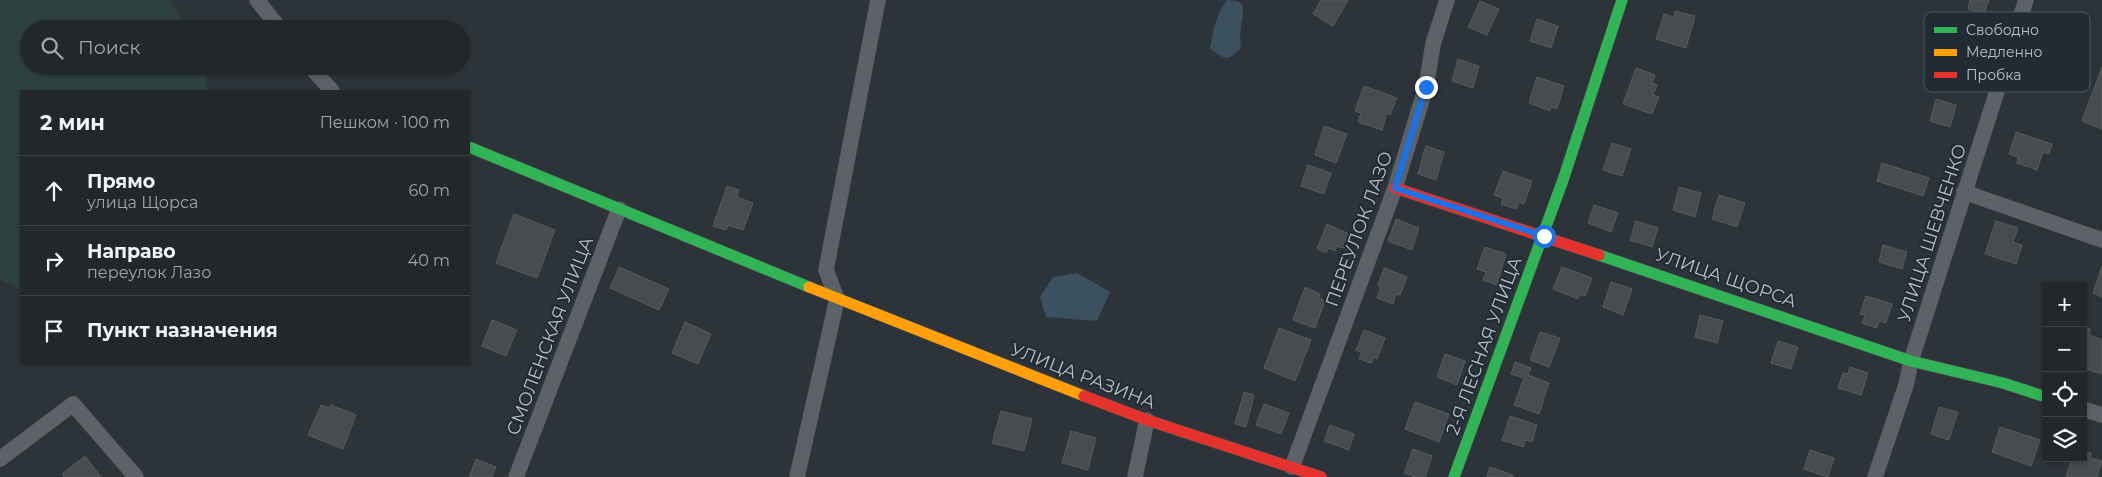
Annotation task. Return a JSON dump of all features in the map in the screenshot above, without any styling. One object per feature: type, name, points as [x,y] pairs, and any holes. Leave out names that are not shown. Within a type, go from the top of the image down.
[{"type":"street","points":[[257,0],[273,20]]},
{"type":"street","points":[[797,477],[837,299],[826,270],[878,0]]},
{"type":"street","name":"ПЕРЕУЛОК ЛАЗО","points":[[1292,467],[1395,188],[1426,87],[1432,44],[1447,0]]},
{"type":"street","name":"2-Я ЛЕСНАЯ УЛИЦА","points":[[1454,477],[1544,236],[1599,79],[1622,0]]},
{"type":"street","name":"УЛИЦА ШЕВЧЕНКО","points":[[2022,12],[2026,0]]},
{"type":"street","points":[[318,75],[331,90]]},
{"type":"street","name":"УЛИЦА ШЕВЧЕНКО","points":[[1875,477],[1906,385],[1911,361],[1996,92]]},
{"type":"street","name":"УЛИЦА РАЗИНА","points":[[470,147],[837,299],[1147,420],[1321,477]]},
{"type":"street","name":"УЛИЦА ЩОРСА","points":[[1395,188],[1544,236],[1911,361],[2003,383],[2042,396]]},
{"type":"street","points":[[1964,192],[2102,240]]},
{"type":"street","name":"СМОЛЕНСКАЯ УЛИЦА","points":[[516,477],[619,209]]},
{"type":"street","points":[[0,458],[73,404],[136,477]]},
{"type":"street","points":[[2087,410],[2102,415]]},
{"type":"street","points":[[1135,477],[1147,420]]},
{"type":"green space","points":[[0,0],[168,0],[183,20],[20,20],[20,75],[205,75],[207,90],[20,90],[20,289],[0,279]]},
{"type":"water","points":[[1227,0],[1237,1],[1243,5],[1243,10],[1240,36],[1241,47],[1227,58],[1210,48],[1218,17]]},
{"type":"water","points":[[1077,273],[1110,292],[1097,321],[1046,317],[1040,297],[1053,277]]},
{"type":"building","points":[[1321,0],[1348,0],[1333,26],[1313,14]]},
{"type":"building","points":[[1970,0],[1989,0],[1985,12],[1968,9]]},
{"type":"building","points":[[1480,1],[1499,9],[1487,35],[1468,27]]},
{"type":"building","points":[[1675,11],[1695,16],[1686,48],[1656,39],[1664,14],[1674,17]]},
{"type":"building","points":[[1537,19],[1558,26],[1551,48],[1530,41]]},
{"type":"building","points":[[1458,59],[1479,66],[1473,88],[1452,81]]},
{"type":"building","points":[[2102,67],[2102,129],[2082,121]]},
{"type":"building","points":[[1636,68],[1655,75],[1652,83],[1657,85],[1653,95],[1659,97],[1652,114],[1623,104]]},
{"type":"building","points":[[1537,77],[1564,86],[1557,109],[1551,107],[1550,111],[1529,103]]},
{"type":"building","points":[[1364,86],[1397,98],[1390,115],[1387,113],[1382,130],[1358,122],[1361,113],[1355,111]]},
{"type":"building","points":[[1936,99],[1956,105],[1950,127],[1930,121]]},
{"type":"building","points":[[1324,126],[1347,134],[1336,163],[1315,155]]},
{"type":"building","points":[[2016,132],[2052,144],[2049,154],[2043,152],[2037,170],[2017,163],[2018,157],[2009,154]]},
{"type":"building","points":[[1612,143],[1631,149],[1622,176],[1603,170]]},
{"type":"building","points":[[1426,146],[1444,152],[1436,180],[1418,174]]},
{"type":"building","points":[[1882,163],[1929,178],[1923,196],[1877,181]]},
{"type":"building","points":[[1308,165],[1331,173],[1324,194],[1301,186]]},
{"type":"building","points":[[1503,171],[1532,181],[1524,204],[1519,202],[1516,209],[1501,204],[1503,198],[1494,195]]},
{"type":"building","points":[[727,186],[739,190],[737,197],[753,203],[743,230],[728,225],[726,230],[713,226]]},
{"type":"building","points":[[1679,187],[1701,193],[1695,217],[1673,210]]},
{"type":"building","points":[[1719,195],[1745,203],[1737,227],[1712,219]]},
{"type":"building","points":[[1594,205],[1618,213],[1611,232],[1588,223]]},
{"type":"building","points":[[514,214],[555,230],[537,278],[496,263]]},
{"type":"building","points":[[1396,219],[1419,228],[1412,250],[1388,241]]},
{"type":"building","points":[[1636,221],[1658,228],[1652,247],[1630,240]]},
{"type":"building","points":[[1996,221],[2018,228],[2013,242],[2022,245],[2016,264],[1985,254]]},
{"type":"building","points":[[1327,224],[1349,234],[1344,248],[1337,246],[1335,251],[1329,248],[1326,253],[1317,249]]},
{"type":"building","points":[[1883,245],[1907,252],[1902,269],[1879,262]]},
{"type":"building","points":[[1485,247],[1506,254],[1497,285],[1483,280],[1486,272],[1477,269]]},
{"type":"building","points":[[2102,266],[2102,297],[2093,293]]},
{"type":"building","points":[[619,267],[669,289],[659,310],[610,288]]},
{"type":"building","points":[[1562,267],[1592,278],[1585,296],[1580,294],[1578,299],[1553,289]]},
{"type":"building","points":[[1384,268],[1407,277],[1400,295],[1396,294],[1393,304],[1377,298],[1381,287],[1378,285]]},
{"type":"building","points":[[1611,282],[1632,289],[1623,315],[1603,307]]},
{"type":"building","points":[[1305,287],[1320,294],[1319,298],[1325,301],[1315,328],[1293,320]]},
{"type":"building","points":[[1866,296],[1892,304],[1886,323],[1879,321],[1877,328],[1862,323],[1865,315],[1860,314]]},
{"type":"building","points":[[1700,315],[1723,321],[1717,343],[1695,337]]},
{"type":"building","points":[[492,320],[517,330],[506,356],[482,346]]},
{"type":"building","points":[[685,322],[711,334],[698,364],[672,353]]},
{"type":"building","points":[[1279,328],[1311,340],[1295,381],[1264,368]]},
{"type":"building","points":[[2087,328],[2090,329],[2089,335],[2102,340],[2102,374],[2087,369]]},
{"type":"building","points":[[1364,330],[1385,338],[1377,359],[1374,357],[1371,363],[1359,359],[1362,353],[1356,350]]},
{"type":"building","points":[[1540,332],[1560,338],[1549,367],[1530,360]]},
{"type":"building","points":[[1778,341],[1798,347],[1791,369],[1771,363]]},
{"type":"building","points":[[1445,354],[1465,361],[1457,385],[1437,377]]},
{"type":"building","points":[[1515,362],[1531,368],[1528,375],[1549,383],[1539,414],[1514,405],[1524,378],[1511,374]]},
{"type":"building","points":[[1850,367],[1868,373],[1861,395],[1838,388],[1843,373],[1848,374]]},
{"type":"building","points":[[1244,392],[1254,395],[1246,427],[1235,424]]},
{"type":"building","points":[[1415,402],[1449,414],[1439,442],[1405,429]]},
{"type":"building","points":[[1264,404],[1289,413],[1281,434],[1256,425]]},
{"type":"building","points":[[321,405],[330,408],[331,405],[356,415],[343,449],[308,435]]},
{"type":"building","points":[[1939,407],[1958,412],[1949,440],[1931,434]]},
{"type":"building","points":[[1001,411],[1032,419],[1024,451],[992,443]]},
{"type":"building","points":[[1510,416],[1537,425],[1532,442],[1525,440],[1523,447],[1502,440]]},
{"type":"building","points":[[1330,425],[1354,434],[1349,450],[1324,441]]},
{"type":"building","points":[[2000,427],[2040,440],[2031,466],[1992,452]]},
{"type":"building","points":[[1071,431],[1096,438],[1088,470],[1062,463]]},
{"type":"building","points":[[1413,449],[1432,456],[1425,477],[1415,477],[1404,473]]},
{"type":"building","points":[[1810,450],[1834,458],[1828,477],[1804,469]]},
{"type":"building","points":[[2087,452],[2091,453],[2090,458],[2102,461],[2097,477],[2066,477],[2071,462],[2087,462]]},
{"type":"building","points":[[85,456],[101,477],[64,477],[62,474]]},
{"type":"building","points":[[476,459],[496,467],[492,477],[469,477]]},
{"type":"building","points":[[1490,467],[1513,475],[1512,477],[1487,477]]},
{"type":"traffic: fast","points":[[1454,477],[1563,180],[1622,0]]},
{"type":"traffic: fast","points":[[470,147],[809,287]]},
{"type":"traffic: fast","points":[[1599,255],[1911,361],[2003,383],[2042,396]]},
{"type":"traffic: slow","points":[[809,287],[1084,396]]},
{"type":"traffic: jam","points":[[1395,188],[1599,255]]},
{"type":"traffic: jam","points":[[1084,396],[1147,420],[1321,477]]},
{"type":"route","points":[[1426,87],[1395,188],[1544,236]]}]
